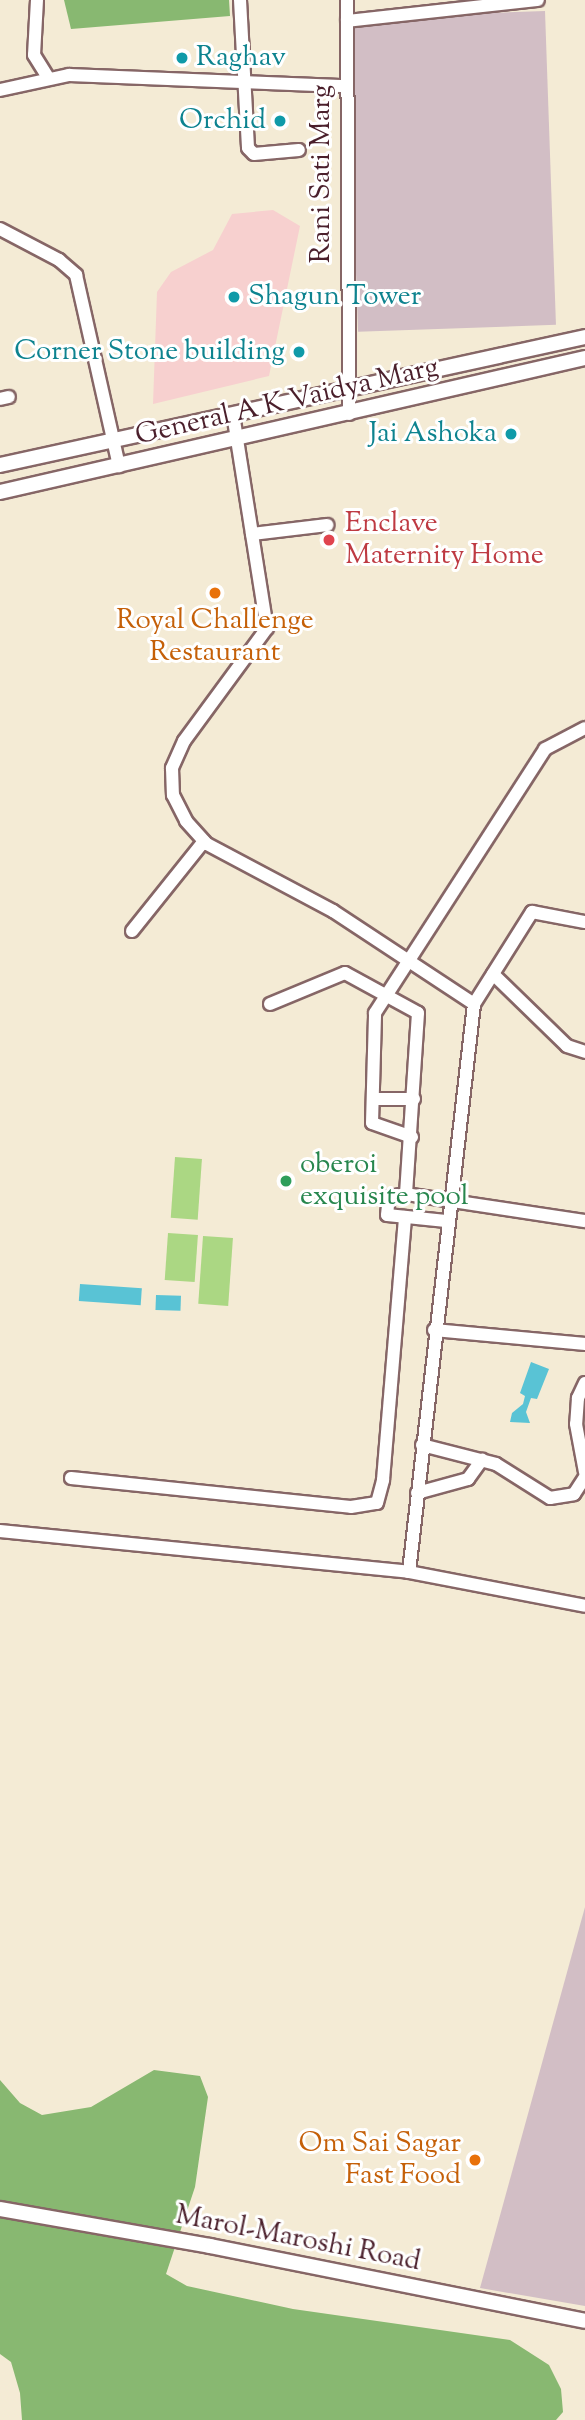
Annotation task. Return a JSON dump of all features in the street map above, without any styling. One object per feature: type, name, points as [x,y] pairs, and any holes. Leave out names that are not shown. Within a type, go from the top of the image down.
[{"type":"main road","name":"General A K Vaidya Marg","points":[[0,465],[585,337]]},
{"type":"main road","name":"General A K Vaidya Marg","points":[[0,492],[238,440],[585,358]]},
{"type":"main road","name":"Marol-Maroshi Road","points":[[0,2209],[210,2246],[585,2321]]},
{"type":"street","points":[[37,0],[34,55],[47,76]]},
{"type":"street","points":[[240,0],[241,82],[248,148],[254,154],[299,150]]},
{"type":"street","name":"Rani Sati Marg","points":[[347,0],[344,86],[349,414]]},
{"type":"street","points":[[347,21],[538,0]]},
{"type":"street","points":[[0,90],[47,76],[69,75],[344,86]]},
{"type":"street","points":[[3,236],[59,260],[76,275],[119,466]]},
{"type":"street","points":[[233,414],[267,628],[184,741],[172,768],[173,795],[186,821],[204,841],[333,911],[474,1004]]},
{"type":"street","points":[[252,534],[327,525]]},
{"type":"street","points":[[412,1137],[374,1126],[374,1099],[370,1092],[375,1013],[545,749],[585,728]]},
{"type":"street","points":[[132,931],[204,841]]},
{"type":"street","points":[[409,1572],[448,1202],[474,1004],[533,912],[585,922]]},
{"type":"street","points":[[270,1004],[341,973],[419,1015],[406,1194]]},
{"type":"street","points":[[493,974],[567,1046],[585,1052]]},
{"type":"street","points":[[374,1099],[414,1099]]},
{"type":"street","points":[[446,1221],[387,1215],[389,1197],[406,1194],[585,1221]]},
{"type":"street","points":[[71,1478],[351,1507],[377,1503],[383,1480],[405,1217]]},
{"type":"street","points":[[434,1330],[585,1344]]},
{"type":"street","points":[[422,1445],[482,1460],[550,1498],[574,1494],[585,1474],[576,1424],[578,1398],[585,1383]]},
{"type":"street","points":[[417,1493],[468,1479],[482,1460]]},
{"type":"street","points":[[0,1531],[409,1572],[585,1606]]},
{"type":"shaded area","points":[[545,11],[556,325],[358,332],[347,18]]},
{"type":"shaded area","name":"Shagun Tower","points":[[273,210],[300,226],[269,376],[153,404],[157,292],[171,272],[213,250],[232,214]]},
{"type":"shaded area","points":[[585,1907],[585,2306],[480,2288]]},
{"type":"green space","points":[[64,0],[229,0],[230,16],[71,29]]},
{"type":"green space","points":[[175,1157],[202,1159],[198,1220],[171,1218]]},
{"type":"green space","points":[[168,1233],[198,1235],[195,1282],[165,1280]]},
{"type":"green space","points":[[203,1236],[233,1238],[228,1306],[198,1304]]},
{"type":"green space","points":[[154,2070],[200,2076],[208,2097],[195,2187],[166,2274],[187,2286],[293,2309],[510,2340],[549,2365],[561,2389],[563,2412],[556,2420],[22,2420],[20,2393],[11,2362],[0,2354],[0,2080],[20,2103],[42,2115],[91,2107]]},
{"type":"water","points":[[80,1284],[142,1288],[141,1305],[79,1301]]},
{"type":"water","points":[[156,1295],[181,1296],[180,1311],[155,1310]]},
{"type":"water","points":[[531,1362],[549,1369],[537,1399],[531,1398],[526,1412],[530,1423],[510,1422],[512,1413],[523,1404],[525,1396],[520,1393]]},
{"type":"place","name":"Raghav","points":[[182,58]]},
{"type":"place","name":"Orchid","points":[[280,121]]},
{"type":"place","name":"Shagun Tower","points":[[234,297]]},
{"type":"place","name":"Corner Stone building","points":[[299,352]]},
{"type":"place","name":"Jai Ashoka","points":[[511,434]]},
{"type":"place","name":"Enclave Maternity Home","points":[[329,540]]},
{"type":"place","name":"Royal Challenge Restaurant","points":[[215,593]]},
{"type":"place","name":"oberoi exquisite pool","points":[[286,1181]]},
{"type":"place","name":"Om Sai Sagar Fast Food","points":[[475,2160]]}]
